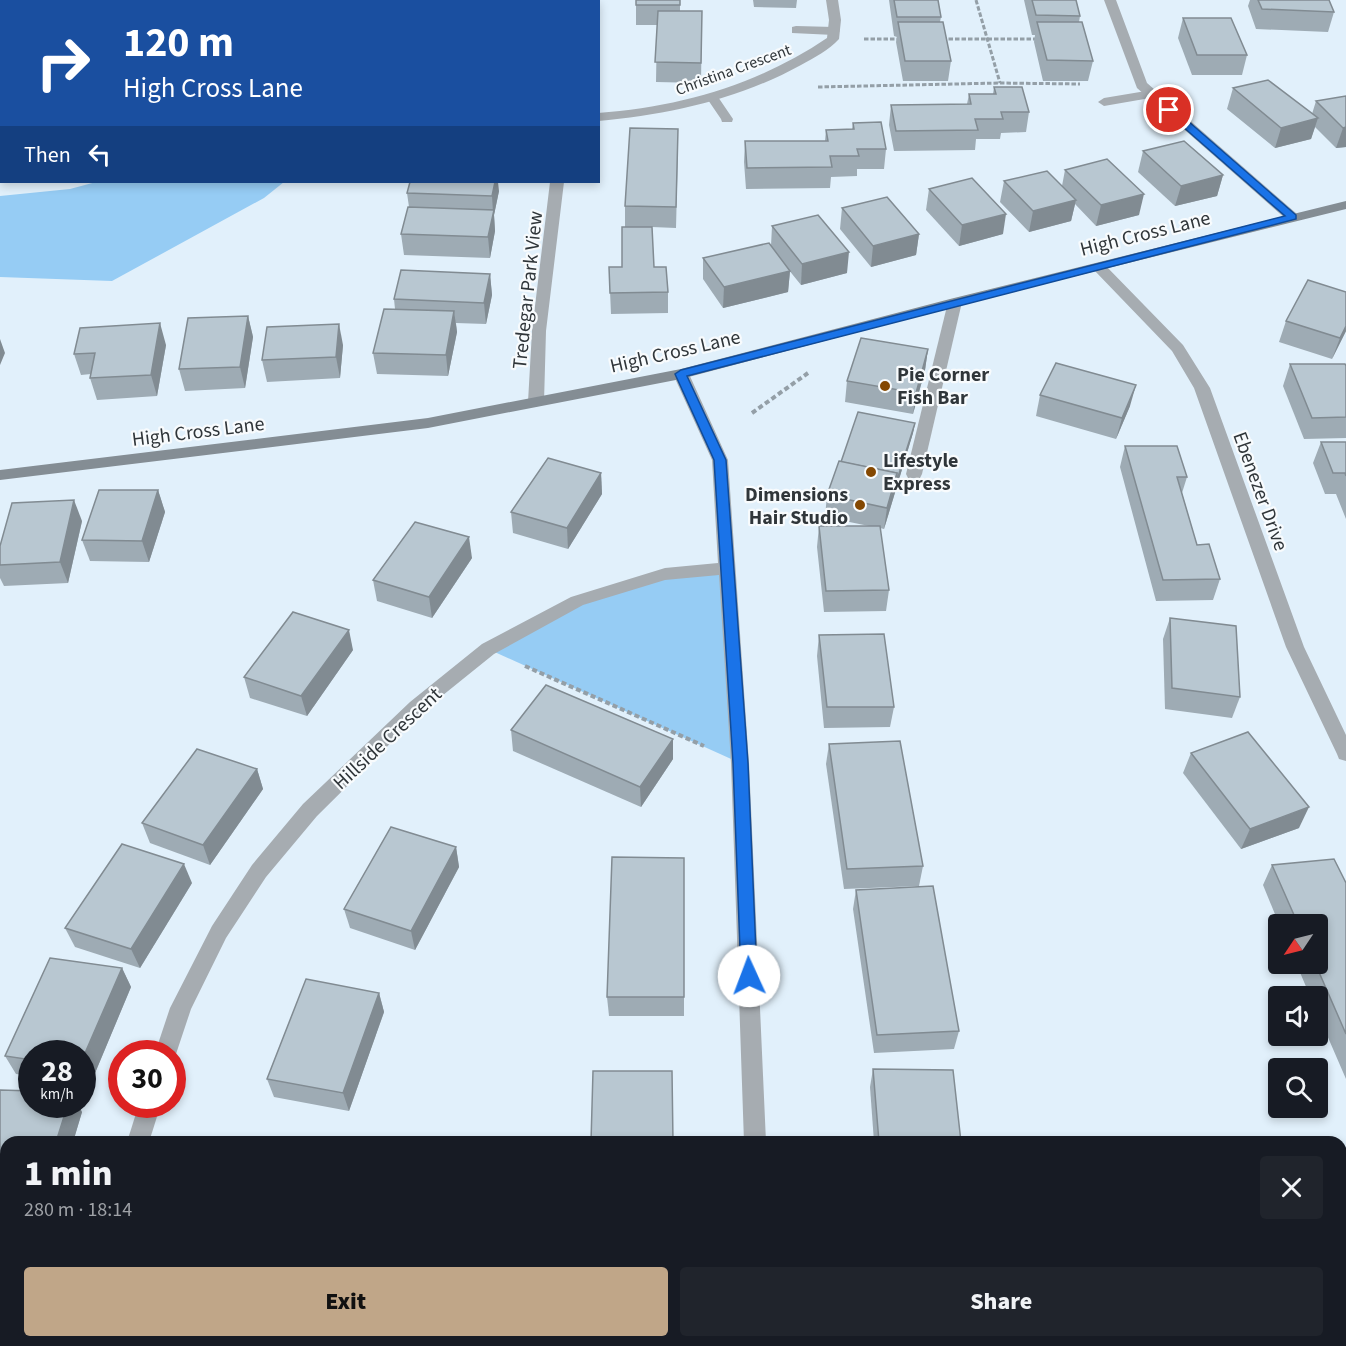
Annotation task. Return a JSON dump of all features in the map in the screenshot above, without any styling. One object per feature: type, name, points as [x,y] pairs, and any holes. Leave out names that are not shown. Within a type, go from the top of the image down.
[{"type":"street","points":[[796,30],[834,35],[832,0]]},
{"type":"street","points":[[1110,0],[1141,85],[1292,217]]},
{"type":"street","name":"Christina Crescent","points":[[600,117],[629,116],[670,109],[712,97],[774,74],[810,57],[834,35]]},
{"type":"street","points":[[1104,102],[1152,94]]},
{"type":"street","points":[[712,97],[727,119]]},
{"type":"street","name":"Tredegar Park View","points":[[536,402],[539,331],[557,183]]},
{"type":"street","name":"High Cross Lane","points":[[0,475],[428,423],[681,374],[955,302],[1346,205]]},
{"type":"street","name":"Ebenezer Drive","points":[[1099,267],[1178,348],[1202,388],[1295,647],[1346,754]]},
{"type":"street","points":[[915,474],[955,302]]},
{"type":"street","points":[[681,374],[720,460],[740,763],[755,1136]]},
{"type":"street","name":"Hillside Crescent","points":[[170,1040],[181,1008],[219,932],[259,871],[310,810],[399,723],[488,649],[578,601],[666,574],[728,568]]},
{"type":"street","points":[[140,1136],[146,1118]]},
{"type":"path","points":[[976,0],[1000,83]]},
{"type":"path","points":[[834,35],[904,39]]},
{"type":"path","points":[[940,39],[1044,39]]},
{"type":"path","points":[[818,87],[1000,83],[1082,84]]},
{"type":"path","points":[[488,649],[740,763]]},
{"type":"shaded area","points":[[92,183],[283,183],[264,198],[112,281],[0,277],[0,196],[70,189]]},
{"type":"shaded area","points":[[728,568],[740,763],[488,649],[577,601],[665,574]]},
{"type":"building","points":[[636,0],[680,0],[680,5],[636,5]]},
{"type":"building","points":[[894,0],[938,0],[941,17],[897,17]]},
{"type":"building","points":[[1032,0],[1076,0],[1080,16],[1036,15]]},
{"type":"building","points":[[1258,0],[1329,0],[1334,12],[1262,9]]},
{"type":"building","points":[[658,11],[702,11],[701,63],[655,62]]},
{"type":"building","points":[[1183,18],[1231,18],[1247,55],[1197,55]]},
{"type":"building","points":[[898,22],[943,22],[951,61],[905,61]]},
{"type":"building","points":[[1037,22],[1082,22],[1093,61],[1047,60]]},
{"type":"building","points":[[1268,80],[1318,118],[1281,128],[1233,88]]},
{"type":"building","points":[[994,87],[1022,87],[1029,112],[1001,112],[1003,119],[975,119],[978,130],[896,131],[891,105],[971,104],[969,94],[996,94]]},
{"type":"building","points":[[1346,96],[1346,127],[1343,128],[1316,101]]},
{"type":"building","points":[[881,122],[886,149],[857,149],[859,156],[830,156],[832,167],[747,168],[745,141],[828,141],[826,130],[854,129],[853,123]]},
{"type":"building","points":[[630,128],[678,129],[676,207],[625,206]]},
{"type":"building","points":[[1184,141],[1223,175],[1181,186],[1143,151]]},
{"type":"building","points":[[1107,159],[1144,194],[1101,205],[1065,170]]},
{"type":"building","points":[[1047,171],[1076,200],[1033,211],[1004,181]]},
{"type":"building","points":[[972,178],[1006,214],[962,225],[929,189]]},
{"type":"building","points":[[410,183],[495,183],[492,196],[407,193]]},
{"type":"building","points":[[887,197],[919,234],[873,246],[842,208]]},
{"type":"building","points":[[408,207],[494,210],[488,237],[401,234]]},
{"type":"building","points":[[818,215],[849,252],[802,264],[772,226]]},
{"type":"building","points":[[622,227],[652,227],[654,267],[666,267],[668,292],[610,293],[609,267],[622,267]]},
{"type":"building","points":[[769,243],[790,271],[724,287],[703,258]]},
{"type":"building","points":[[401,270],[490,274],[484,303],[394,299]]},
{"type":"building","points":[[1308,280],[1346,292],[1346,326],[1340,338],[1286,321]]},
{"type":"building","points":[[384,309],[454,311],[446,355],[373,353]]},
{"type":"building","points":[[248,316],[240,367],[179,369],[188,318]]},
{"type":"building","points":[[160,323],[151,375],[90,378],[95,353],[74,354],[80,328]]},
{"type":"building","points":[[339,324],[336,357],[262,360],[267,327]]},
{"type":"building","points":[[861,338],[928,349],[916,393],[847,381]]},
{"type":"building","points":[[1056,363],[1136,385],[1122,418],[1040,395]]},
{"type":"building","points":[[1290,364],[1345,364],[1346,417],[1312,418]]},
{"type":"building","points":[[858,412],[915,423],[896,483],[897,473],[841,462]]},
{"type":"building","points":[[1321,442],[1346,442],[1346,476],[1345,473],[1333,473]]},
{"type":"building","points":[[1125,446],[1177,446],[1187,477],[1177,477],[1197,545],[1209,544],[1220,579],[1163,580]]},
{"type":"building","points":[[548,458],[601,473],[567,528],[511,512]]},
{"type":"building","points":[[839,461],[897,473],[887,508],[827,495]]},
{"type":"building","points":[[99,490],[158,490],[142,541],[82,540]]},
{"type":"building","points":[[74,500],[60,562],[0,565],[0,546],[12,503]]},
{"type":"building","points":[[415,522],[469,537],[429,597],[373,580]]},
{"type":"building","points":[[819,526],[880,526],[889,590],[826,591]]},
{"type":"building","points":[[293,612],[349,630],[301,696],[244,677]]},
{"type":"building","points":[[1170,618],[1236,626],[1240,697],[1172,688]]},
{"type":"building","points":[[884,634],[894,707],[827,707],[819,635]]},
{"type":"building","points":[[546,685],[673,739],[640,787],[511,730]]},
{"type":"building","points":[[1248,732],[1309,807],[1250,829],[1191,753]]},
{"type":"building","points":[[900,741],[923,866],[847,869],[829,744]]},
{"type":"building","points":[[197,749],[257,769],[203,845],[142,823]]},
{"type":"building","points":[[391,827],[456,847],[411,931],[344,909]]},
{"type":"building","points":[[122,844],[184,864],[131,949],[65,928]]},
{"type":"building","points":[[612,857],[684,858],[684,997],[607,997]]},
{"type":"building","points":[[1334,859],[1346,883],[1346,1034],[1328,993],[1328,986],[1325,986],[1320,974],[1328,974],[1328,914],[1294,914],[1272,865]]},
{"type":"building","points":[[933,886],[959,1031],[877,1035],[856,890]]},
{"type":"building","points":[[50,958],[122,968],[91,1040],[18,1040],[18,1058],[5,1056]]},
{"type":"building","points":[[306,979],[379,993],[343,1093],[267,1079]]},
{"type":"building","points":[[873,1069],[953,1070],[960,1136],[879,1136]]},
{"type":"building","points":[[593,1071],[672,1071],[673,1136],[591,1136]]},
{"type":"building","points":[[0,1090],[18,1091],[18,1118],[64,1118],[58,1136],[0,1136]]},
{"type":"place","name":"Pie Corner Fish Bar","points":[[885,386]]},
{"type":"place","name":"Lifestyle Express","points":[[871,472]]},
{"type":"place","name":"Dimensions Hair Studio","points":[[860,505]]},
{"type":"route","points":[[749,976],[740,763],[720,460],[681,374],[1292,217],[1169,110]]}]
